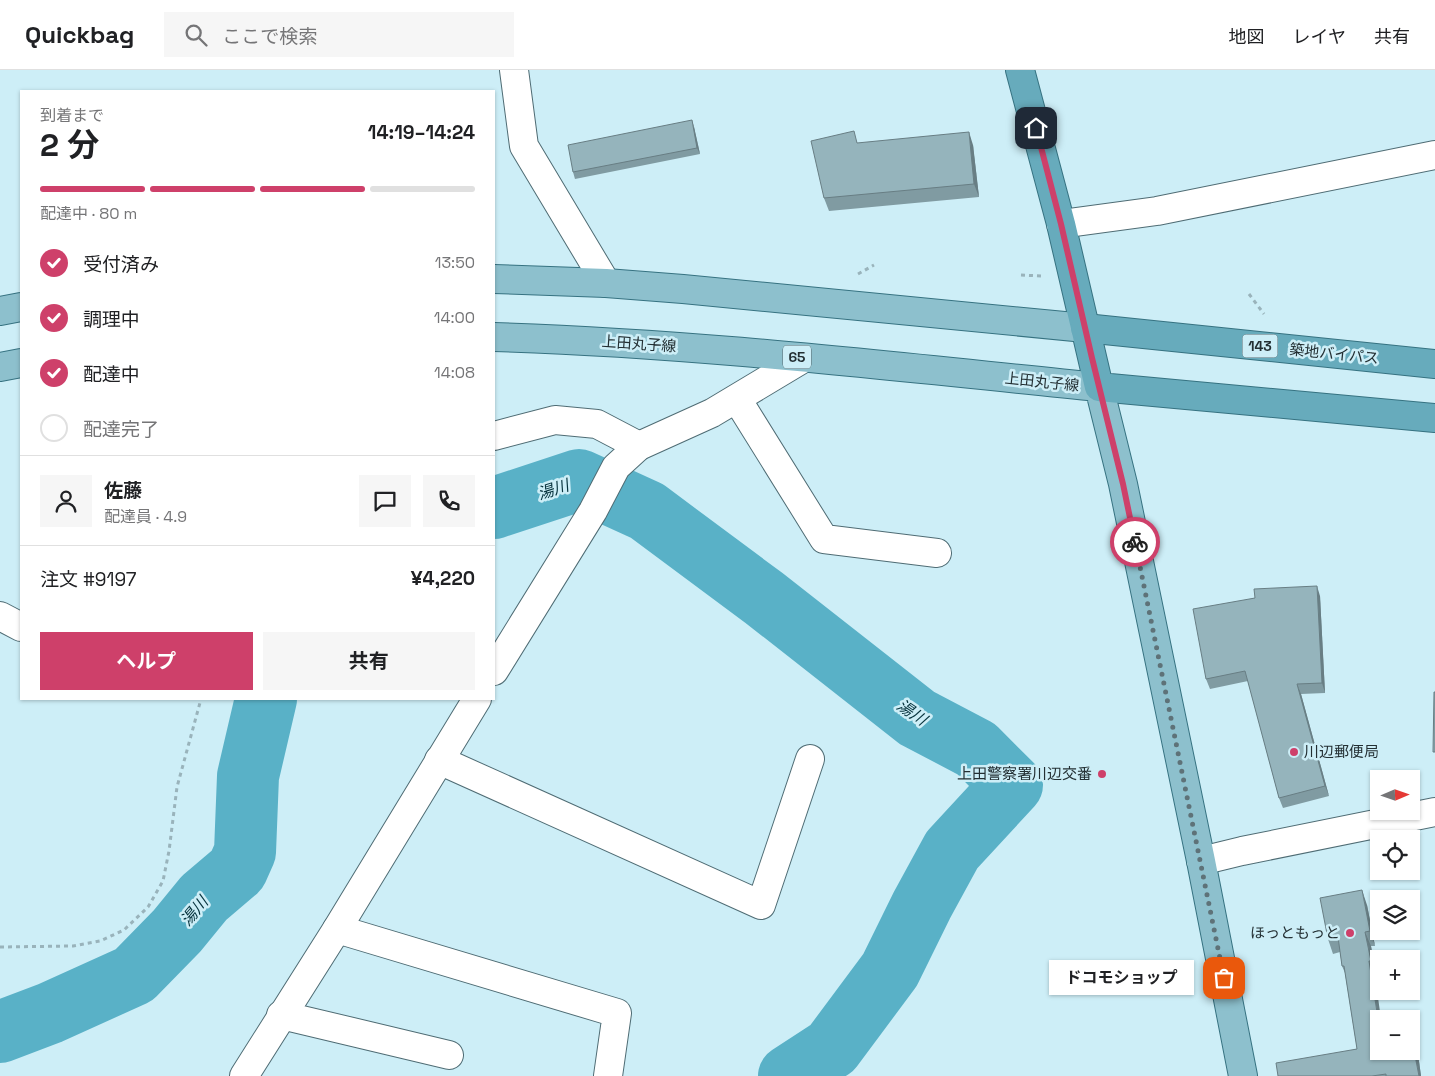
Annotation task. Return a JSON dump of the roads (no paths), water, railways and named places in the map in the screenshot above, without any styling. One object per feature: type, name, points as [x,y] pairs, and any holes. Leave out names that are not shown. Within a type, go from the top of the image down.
[{"type":"highway","points":[[1020,70],[1061,224],[1099,387],[1435,418]]},
{"type":"highway","name":"築地バイパス","points":[[1085,328],[1435,364]]},
{"type":"main road","points":[[495,280],[606,283],[683,288],[1085,328]]},
{"type":"main road","points":[[0,311],[20,307]]},
{"type":"main road","name":"上田丸子線","points":[[495,337],[639,344],[1099,387],[1123,484],[1201,861],[1243,1076]]},
{"type":"main road","points":[[0,367],[20,363]]},
{"type":"street","points":[[514,70],[524,146],[606,283]]},
{"type":"street","points":[[1061,224],[1157,211],[1435,155]]},
{"type":"street","points":[[495,669],[593,511],[616,466],[639,446],[712,413],[804,358]]},
{"type":"street","points":[[737,399],[824,540],[936,553]]},
{"type":"street","points":[[495,436],[555,420],[597,424],[639,446]]},
{"type":"street","points":[[0,616],[20,626]]},
{"type":"street","points":[[244,1076],[337,929],[476,700]]},
{"type":"street","points":[[439,760],[761,905],[810,759]]},
{"type":"street","points":[[1201,861],[1435,812]]},
{"type":"street","points":[[337,929],[617,1013],[608,1076]]},
{"type":"street","points":[[281,1015],[448,1055]]},
{"type":"waterway","name":"湯川","points":[[495,508],[579,480],[647,511],[764,598],[917,718],[976,749],[1012,785],[952,850],[890,970],[832,1048],[789,1076]]},
{"type":"waterway","name":"湯川","points":[[0,1032],[50,1013],[134,975],[177,931],[204,898],[237,870],[245,852],[248,776],[266,700]]},
{"type":"place","name":"川辺郵便局","points":[[1294,752]]},
{"type":"place","name":"上田警察署川辺交番","points":[[1102,774]]},
{"type":"place","name":"ほっともっと","points":[[1350,933]]},
{"type":"place","name":"ドコモショップ","points":[[1224,978]]}]
